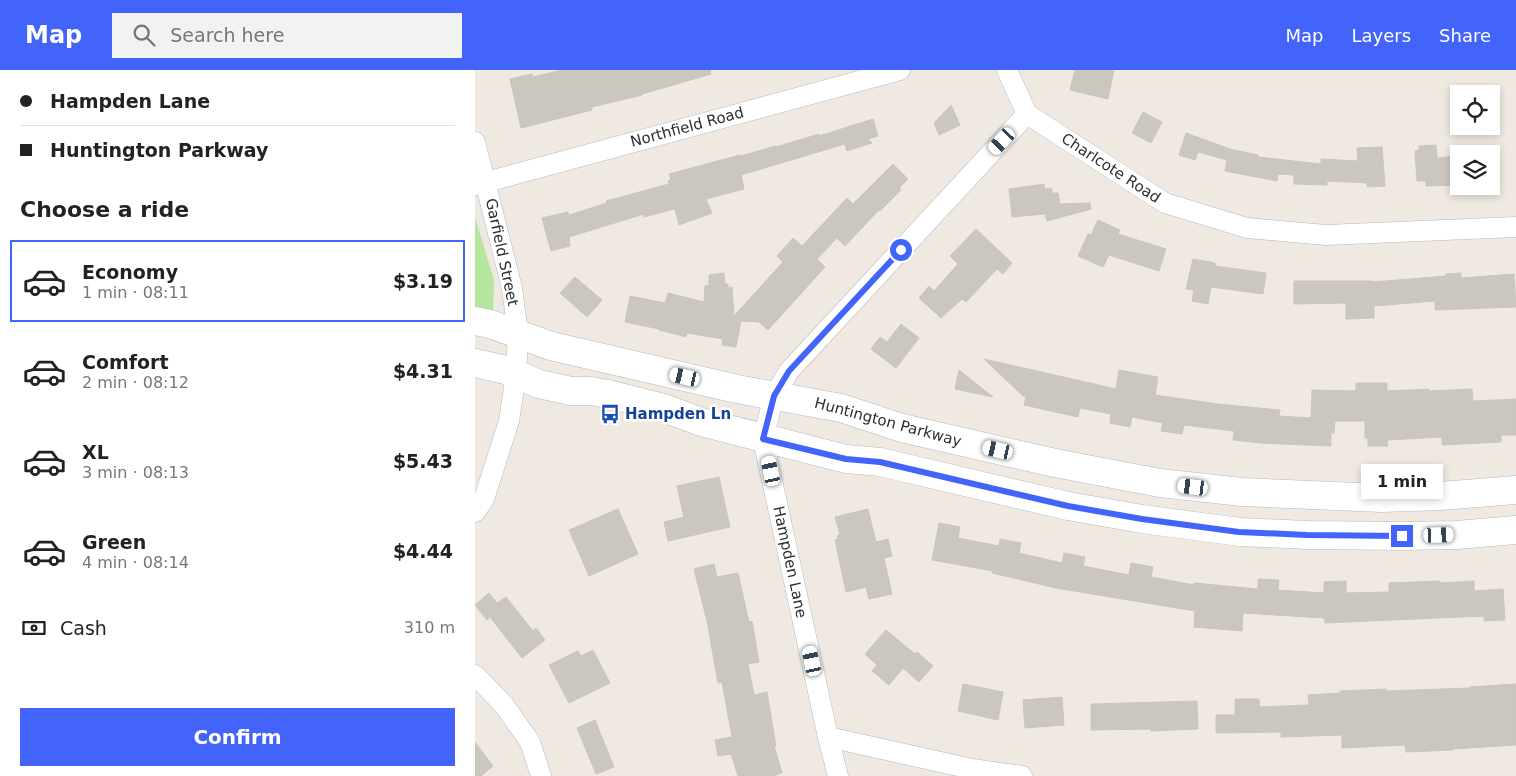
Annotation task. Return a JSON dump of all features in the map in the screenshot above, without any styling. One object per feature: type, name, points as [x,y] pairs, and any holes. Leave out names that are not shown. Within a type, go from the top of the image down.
[{"type":"street","name":"Northfield Road","points":[[481,183],[899,70]]},
{"type":"street","points":[[1007,70],[1027,114]]},
{"type":"street","name":"Charlcote Road","points":[[1027,114],[1165,203],[1247,228],[1325,235],[1516,227]]},
{"type":"street","name":"Hampden Lane","points":[[838,776],[828,738],[763,439],[774,396],[789,371],[1027,114]]},
{"type":"street","name":"Garfield Street","points":[[475,142],[481,183],[512,288],[518,334],[516,374],[509,421],[484,499],[475,512]]},
{"type":"street","name":"Huntington Parkway","points":[[475,320],[551,346],[737,389],[841,408],[902,428],[1055,463],[1160,483],[1241,492],[1382,498],[1516,490]]},
{"type":"street","points":[[475,363],[516,374],[539,384],[555,388],[608,394],[664,408],[701,422],[763,439],[846,459],[894,464],[1068,506],[1142,519],[1239,532],[1307,535],[1457,535],[1516,530]]},
{"type":"street","points":[[475,675],[505,705],[530,742],[541,776]]},
{"type":"street","points":[[828,738],[972,769],[1022,776]]},
{"type":"green space","points":[[475,217],[494,280],[493,312],[475,308]]},
{"type":"building","points":[[562,70],[710,70],[711,74],[642,95],[592,107],[592,110],[521,128],[510,79],[532,74],[533,77]]},
{"type":"building","points":[[1075,70],[1114,70],[1108,99],[1070,90]]},
{"type":"building","points":[[951,105],[960,125],[939,135],[934,123]]},
{"type":"building","points":[[1143,112],[1162,122],[1151,143],[1132,133]]},
{"type":"building","points":[[873,119],[878,136],[868,139],[872,143],[847,151],[845,144],[741,175],[744,189],[706,199],[712,213],[679,225],[675,209],[644,217],[644,214],[569,237],[570,246],[551,251],[542,218],[568,212],[569,215],[607,203],[606,201],[669,184],[668,181],[671,180],[669,174],[819,134],[819,136]]},
{"type":"building","points":[[1186,133],[1230,149],[1258,155],[1258,157],[1321,164],[1321,159],[1358,161],[1357,148],[1382,147],[1385,186],[1367,187],[1367,183],[1327,181],[1327,185],[1294,184],[1294,175],[1278,174],[1277,181],[1225,171],[1227,160],[1198,152],[1195,160],[1179,155]]},
{"type":"building","points":[[1436,145],[1437,158],[1450,157],[1450,185],[1426,186],[1426,181],[1417,181],[1415,151],[1419,150],[1419,146]]},
{"type":"building","points":[[893,164],[908,179],[899,188],[901,190],[845,246],[837,238],[817,259],[825,267],[768,330],[759,322],[741,321],[736,347],[722,345],[723,339],[687,333],[686,337],[625,322],[630,296],[665,303],[668,293],[704,302],[705,286],[709,285],[709,275],[724,273],[725,284],[728,284],[728,288],[732,287],[734,316],[783,262],[777,256],[793,238],[802,246],[847,198],[853,204]]},
{"type":"building","points":[[1044,184],[1045,189],[1052,188],[1052,193],[1058,193],[1060,204],[1090,203],[1091,209],[1047,221],[1045,214],[1012,217],[1009,189]]},
{"type":"building","points":[[1098,220],[1120,230],[1118,234],[1166,249],[1159,271],[1109,255],[1103,267],[1078,256],[1088,234],[1091,235]]},
{"type":"building","points":[[976,229],[1012,263],[1003,274],[997,269],[966,302],[962,299],[941,318],[919,298],[929,286],[934,291],[958,264],[950,256]]},
{"type":"building","points":[[1193,259],[1215,263],[1215,266],[1266,273],[1263,294],[1211,287],[1208,304],[1192,301],[1194,290],[1186,289]]},
{"type":"building","points":[[1461,273],[1461,278],[1514,274],[1516,307],[1435,310],[1435,301],[1374,306],[1374,318],[1346,319],[1346,303],[1294,304],[1294,281],[1373,282]]},
{"type":"building","points":[[575,277],[602,300],[587,317],[560,293]]},
{"type":"building","points":[[901,324],[919,338],[896,368],[871,349],[880,337],[887,342]]},
{"type":"building","points":[[984,359],[1116,389],[1119,370],[1158,377],[1155,395],[1280,410],[1279,416],[1311,418],[1312,390],[1356,391],[1356,383],[1387,383],[1387,391],[1472,389],[1473,401],[1516,399],[1516,435],[1501,435],[1501,442],[1442,445],[1442,437],[1387,440],[1388,446],[1368,446],[1368,438],[1365,438],[1365,421],[1335,421],[1334,433],[1331,433],[1331,446],[1233,440],[1234,431],[1184,425],[1182,434],[1161,431],[1163,423],[1132,417],[1130,427],[1110,423],[1111,414],[1080,408],[1078,417],[1024,405],[1026,397]]},
{"type":"building","points":[[959,370],[993,397],[955,389]]},
{"type":"building","points":[[719,477],[730,527],[668,541],[664,522],[684,517],[677,486]]},
{"type":"building","points":[[618,509],[638,554],[589,576],[569,530]]},
{"type":"building","points":[[868,509],[876,542],[888,539],[892,556],[884,558],[892,594],[869,599],[866,587],[846,592],[835,540],[838,539],[837,536],[840,534],[835,517]]},
{"type":"building","points":[[939,523],[960,527],[958,538],[999,546],[1000,539],[1021,543],[1019,553],[1062,563],[1064,553],[1085,557],[1083,566],[1129,575],[1131,563],[1153,567],[1151,577],[1194,585],[1194,583],[1258,589],[1258,579],[1279,580],[1278,590],[1324,593],[1324,582],[1346,581],[1346,593],[1389,592],[1389,583],[1474,581],[1474,591],[1503,589],[1505,620],[1484,621],[1484,616],[1325,623],[1324,618],[1243,613],[1242,631],[1194,627],[1195,611],[1056,588],[992,573],[993,571],[932,560]]},
{"type":"building","points":[[714,564],[717,577],[738,573],[749,622],[752,621],[759,662],[748,664],[754,695],[767,692],[776,746],[774,746],[782,773],[772,776],[738,776],[731,754],[718,756],[715,740],[732,737],[722,682],[718,683],[707,621],[694,569]]},
{"type":"building","points":[[489,593],[497,603],[506,597],[533,631],[536,628],[545,640],[522,658],[490,617],[487,620],[475,605]]},
{"type":"building","points":[[886,630],[933,666],[919,682],[903,668],[889,685],[872,671],[877,665],[865,654]]},
{"type":"building","points":[[593,650],[610,683],[569,703],[549,665],[578,651],[581,656]]},
{"type":"building","points":[[963,684],[1003,692],[998,720],[958,711]]},
{"type":"building","points":[[1516,684],[1516,745],[1406,752],[1405,745],[1342,748],[1342,735],[1281,737],[1281,732],[1216,733],[1216,715],[1235,715],[1235,699],[1259,699],[1260,707],[1309,705],[1308,695],[1340,693],[1340,691],[1470,688]]},
{"type":"building","points":[[1062,697],[1064,725],[1025,728],[1023,700]]},
{"type":"building","points":[[1197,701],[1198,729],[1151,731],[1151,729],[1091,730],[1091,704]]},
{"type":"building","points":[[595,720],[614,767],[596,774],[577,728]]},
{"type":"building","points":[[475,742],[493,766],[481,776],[475,776]]},
{"type":"place","name":"Hampden Ln","points":[[610,414]]},
{"type":"route","points":[[901,250],[789,371],[774,396],[763,439],[846,459],[880,462],[1068,506],[1142,519],[1239,532],[1402,536]]}]
